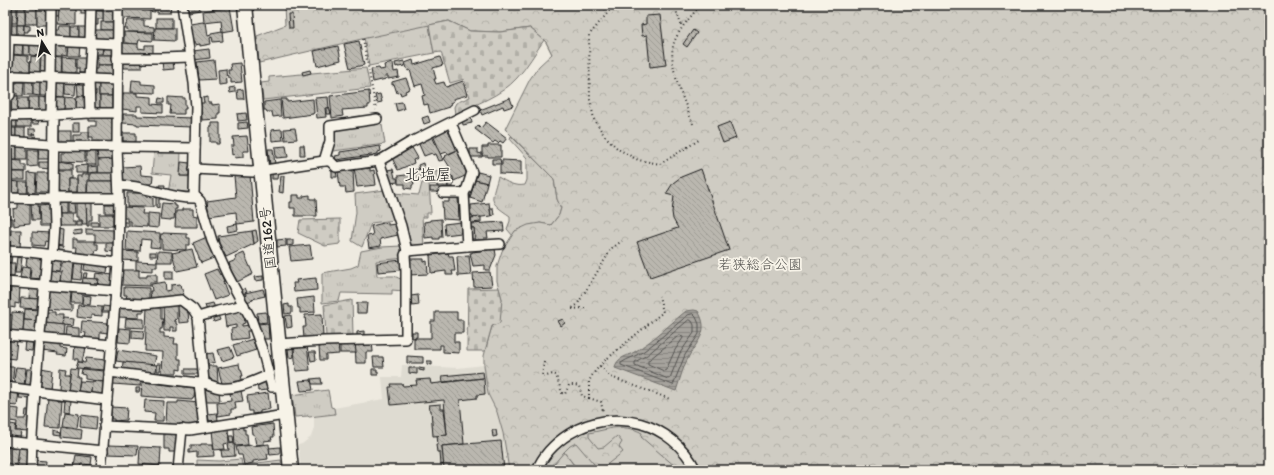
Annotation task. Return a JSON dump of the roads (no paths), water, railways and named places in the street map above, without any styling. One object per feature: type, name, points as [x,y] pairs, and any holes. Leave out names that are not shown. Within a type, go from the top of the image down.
[{"type":"highway","name":"国道162号","points":[[244,5],[285,415],[292,470]]},
{"type":"street","points":[[7,5],[6,39],[9,41],[6,75],[10,81],[10,95],[6,99],[6,198],[119,198]]},
{"type":"street","points":[[31,470],[35,391],[44,285],[54,226],[54,145],[52,80],[50,75],[51,5]]},
{"type":"street","points":[[85,5],[118,6],[118,263],[116,303],[101,470]]},
{"type":"street","points":[[90,113],[91,5]]},
{"type":"street","points":[[182,5],[194,83],[196,107],[194,195],[200,202],[212,241],[227,274],[251,319],[272,387],[283,387]]},
{"type":"street","points":[[6,39],[117,44]]},
{"type":"street","points":[[117,58],[190,57]]},
{"type":"street","points":[[6,75],[117,80]]},
{"type":"street","points":[[194,169],[252,172],[324,161],[330,161],[336,167],[379,161],[408,143],[475,110]]},
{"type":"street","points":[[6,116],[117,113]]},
{"type":"street","points":[[324,161],[330,141],[330,126],[377,119]]},
{"type":"street","points":[[451,123],[472,172],[464,193],[467,246]]},
{"type":"street","points":[[6,141],[54,145],[195,148]]},
{"type":"street","points":[[278,344],[324,341],[406,339],[405,255],[407,251],[401,226],[379,161]]},
{"type":"street","points":[[119,185],[140,187],[188,199],[197,198]]},
{"type":"street","points":[[443,193],[464,193]]},
{"type":"street","points":[[407,251],[500,244]]},
{"type":"street","points":[[5,251],[118,263]]},
{"type":"street","points":[[5,282],[116,291]]},
{"type":"street","points":[[116,303],[144,304],[181,300],[193,309],[198,317],[204,428]]},
{"type":"street","points":[[198,317],[244,305]]},
{"type":"street","points":[[5,335],[112,345]]},
{"type":"street","points":[[109,372],[231,388],[245,385],[269,375]]},
{"type":"street","points":[[5,387],[107,400]]},
{"type":"street","points":[[104,426],[190,430],[285,415]]},
{"type":"street","points":[[537,470],[550,449],[561,439],[590,424],[619,420],[643,424],[666,435],[683,449],[696,470]]},
{"type":"street","points":[[178,470],[182,429]]},
{"type":"street","points":[[5,441],[103,452]]},
{"type":"water","points":[[686,311],[698,311],[703,324],[703,330],[685,364],[676,391],[615,368],[620,359],[633,353],[649,342]]},
{"type":"district","name":"北塩屋","points":[[428,174]]},
{"type":"park label","name":"若狭総合公園","points":[[760,264]]}]
